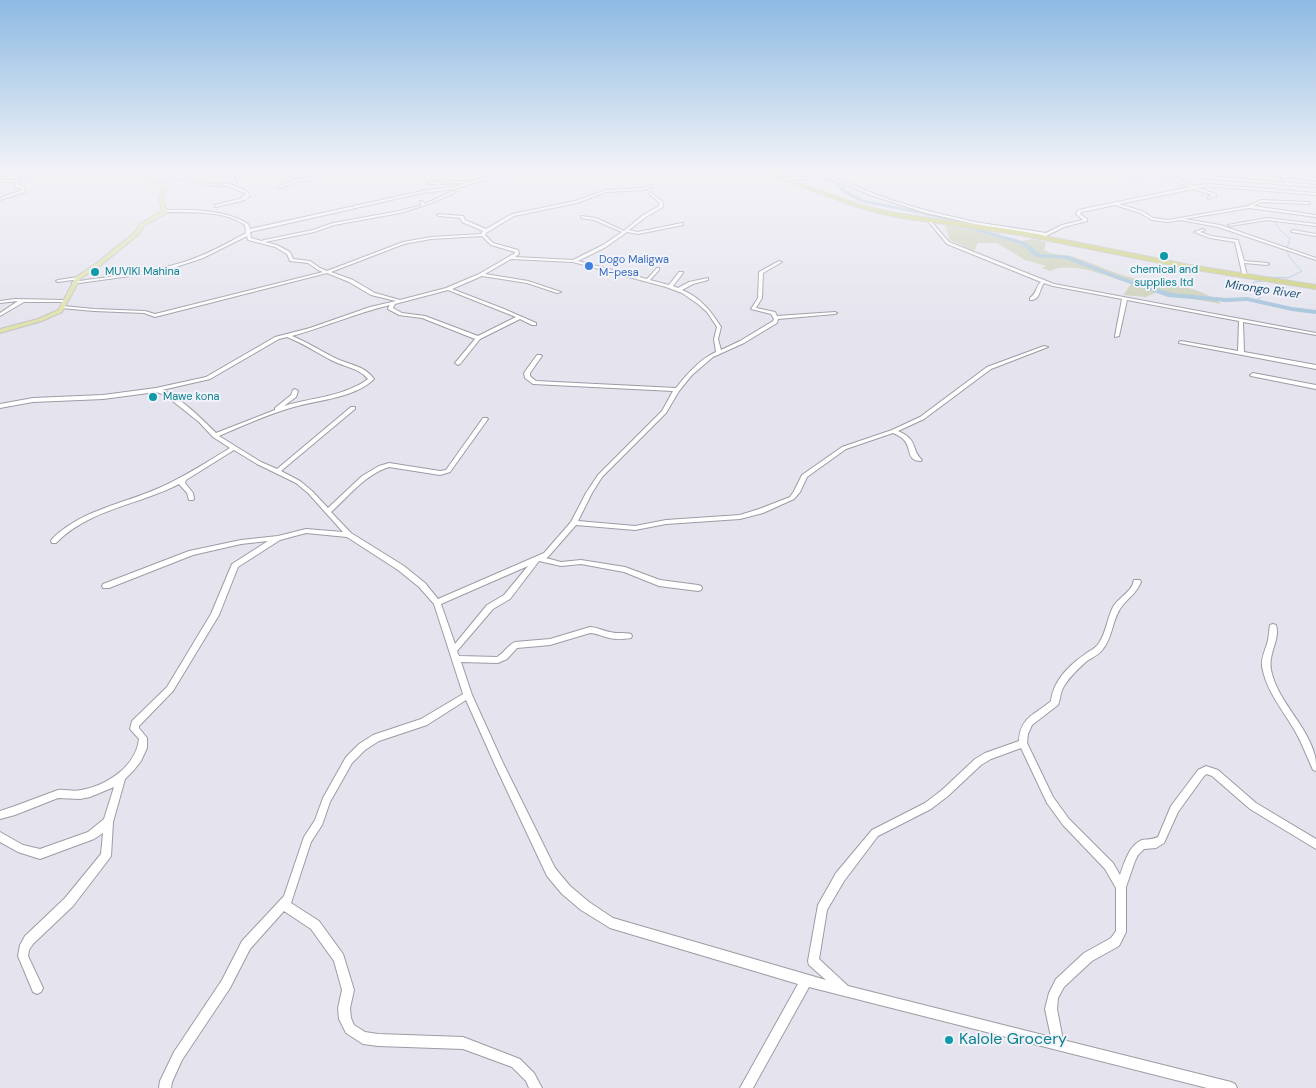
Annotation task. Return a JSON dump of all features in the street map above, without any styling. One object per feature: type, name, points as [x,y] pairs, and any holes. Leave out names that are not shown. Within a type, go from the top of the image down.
[{"type":"highway","points":[[951,223],[1043,235],[1168,263],[1316,287]]},
{"type":"main road","points":[[0,331],[40,320],[60,311],[76,280],[137,233],[146,223]]},
{"type":"street","points":[[245,223],[247,225],[248,234]]},
{"type":"street","points":[[58,281],[76,280],[186,263],[216,251],[248,234],[295,223]]},
{"type":"street","points":[[248,234],[274,240],[314,232],[340,223]]},
{"type":"street","points":[[466,223],[484,233],[490,242]]},
{"type":"street","points":[[0,302],[22,301],[64,304],[94,310],[145,312],[155,316],[327,272],[403,243],[431,238],[466,237],[484,233],[501,223]]},
{"type":"street","points":[[606,223],[612,229],[638,233],[682,224]]},
{"type":"street","points":[[573,261],[600,250],[626,232],[635,223]]},
{"type":"street","points":[[932,223],[952,245],[1043,282],[1316,334]]},
{"type":"street","points":[[970,223],[1043,235],[1078,223]]},
{"type":"street","points":[[1202,223],[1219,226],[1316,258]]},
{"type":"street","points":[[1230,225],[1243,223]]},
{"type":"street","points":[[1297,223],[1316,225]]},
{"type":"street","points":[[1203,230],[1196,232],[1237,241],[1245,276]]},
{"type":"street","points":[[1293,231],[1316,235]]},
{"type":"street","points":[[248,234],[289,253],[291,260],[309,262],[327,272],[347,279],[373,294],[401,300]]},
{"type":"street","points":[[466,237],[490,242],[517,251],[573,261],[670,286],[691,296],[709,311],[719,327],[716,339],[719,352]]},
{"type":"street","points":[[0,406],[33,400],[111,397],[156,390],[208,378],[258,347],[286,335],[312,329],[345,316],[401,300],[448,289],[481,275],[512,258],[517,254],[517,251]]},
{"type":"street","points":[[512,258],[556,259]]},
{"type":"street","points":[[776,318],[770,312],[753,309],[760,298],[762,272],[780,262]]},
{"type":"street","points":[[1242,262],[1267,264]]},
{"type":"street","points":[[648,280],[658,269]]},
{"type":"street","points":[[670,286],[681,273]]},
{"type":"street","points":[[481,275],[528,282],[559,292]]},
{"type":"street","points":[[678,290],[706,279]]},
{"type":"street","points":[[1032,299],[1038,294],[1040,285],[1043,282]]},
{"type":"street","points":[[448,289],[534,324]]},
{"type":"street","points":[[1116,336],[1125,298]]},
{"type":"street","points":[[0,315],[22,301]]},
{"type":"street","points":[[393,303],[390,308],[401,314],[423,317],[478,338]]},
{"type":"street","points":[[776,318],[836,312]]},
{"type":"street","points":[[458,363],[478,338],[520,317]]},
{"type":"street","points":[[454,655],[490,607],[507,597],[538,560],[574,523],[600,476],[664,412],[677,390],[699,366],[719,352],[769,327],[775,322],[776,318]]},
{"type":"street","points":[[1241,321],[1241,353]]},
{"type":"street","points":[[215,436],[276,411],[358,387],[372,379],[360,370],[335,360],[320,350],[286,335]]},
{"type":"street","points":[[1181,342],[1316,367]]},
{"type":"street","points":[[574,523],[635,528],[666,522],[746,516],[792,498],[797,492],[804,476],[844,448],[894,431],[922,418],[990,368],[1046,347]]},
{"type":"street","points":[[540,356],[527,373],[527,377],[535,383],[677,390]]},
{"type":"street","points":[[1253,374],[1316,387]]},
{"type":"street","points":[[156,390],[167,394],[215,436],[298,482],[310,492],[349,535],[401,568],[422,585],[437,603],[468,695],[499,766],[551,872],[566,890],[610,923],[806,982],[1231,1088]]},
{"type":"street","points":[[276,411],[280,405],[294,396],[295,391]]},
{"type":"street","points":[[277,472],[353,408]]},
{"type":"street","points":[[327,512],[369,474],[383,466],[389,464],[440,473],[448,471],[485,419]]},
{"type":"street","points":[[894,431],[908,440],[914,457],[919,460]]},
{"type":"street","points":[[54,542],[58,536],[68,529],[109,508],[141,498],[183,479],[234,448]]},
{"type":"street","points":[[183,479],[183,485],[190,493],[191,499]]},
{"type":"street","points":[[106,586],[206,549],[246,541],[278,538],[306,531],[349,535]]},
{"type":"street","points":[[37,988],[23,956],[24,949],[28,940],[69,902],[106,856],[108,822],[121,778],[144,745],[143,738],[134,729],[135,724],[170,689],[215,615],[236,566],[278,538]]},
{"type":"street","points":[[437,603],[538,560],[561,564],[581,562],[625,570],[659,583],[698,588]]},
{"type":"street","points":[[1121,887],[1109,866],[1066,822],[1050,800],[1023,743],[1022,734],[1035,715],[1055,703],[1056,692],[1064,679],[1076,666],[1097,651],[1108,635],[1115,610],[1134,591],[1137,582]]},
{"type":"street","points":[[1273,628],[1272,644],[1268,652],[1266,664],[1271,681],[1281,705],[1301,734],[1316,767]]},
{"type":"street","points":[[454,655],[498,660],[519,644],[550,642],[590,630],[612,636],[628,636]]},
{"type":"street","points":[[165,1088],[178,1056],[226,984],[246,944],[285,905],[307,840],[319,822],[326,801],[349,760],[362,747],[376,738],[424,722],[468,695]]},
{"type":"street","points":[[845,992],[814,960],[822,909],[840,877],[866,843],[881,828],[928,806],[945,794],[978,762],[988,756],[1023,743]]},
{"type":"street","points":[[1058,1045],[1050,1009],[1053,996],[1060,983],[1088,957],[1115,942],[1121,932],[1121,887],[1125,872],[1137,848],[1141,845],[1158,843],[1174,809],[1201,773],[1206,770],[1215,773],[1253,806],[1316,844]]},
{"type":"street","points":[[0,814],[25,808],[59,794],[80,796],[102,789],[121,778]]},
{"type":"street","points":[[0,837],[21,849],[40,854],[91,836],[108,822]]},
{"type":"street","points":[[285,905],[315,925],[339,958],[348,990],[344,1008],[345,1019],[350,1029],[363,1038],[378,1040],[463,1043],[516,1063],[530,1077],[536,1088]]},
{"type":"street","points":[[746,1088],[806,982]]},
{"type":"green space","points":[[945,225],[981,229],[1022,241],[1032,239],[1046,242],[1044,250],[1050,253],[1077,258],[1129,277],[1189,288],[1211,297],[1221,304],[1157,292],[1146,297],[1123,295],[1131,284],[1079,268],[1059,268],[1050,271],[1042,268],[1046,266],[1025,260],[997,243],[978,243],[974,251],[950,240]]},
{"type":"waterway","name":"Mirongo River","points":[[960,223],[974,229],[1023,243],[1038,256],[1067,257],[1119,278],[1171,295],[1226,300],[1247,299],[1316,312]]},
{"type":"waterway","points":[[1266,277],[1288,278],[1302,271],[1289,256],[1287,249],[1290,239],[1279,229],[1276,223]]},
{"type":"waterway","points":[[1256,301],[1261,297],[1252,286],[1254,282],[1264,281]]},
{"type":"place","name":"chemical and supplies ltd","points":[[1164,256]]},
{"type":"place","name":"Dogo Maligwa M-pesa","points":[[589,266]]},
{"type":"place","name":"MUVIKI Mahina","points":[[95,272]]},
{"type":"place","name":"Mawe kona","points":[[153,397]]},
{"type":"place","name":"Kalole Grocery","points":[[949,1040]]}]
